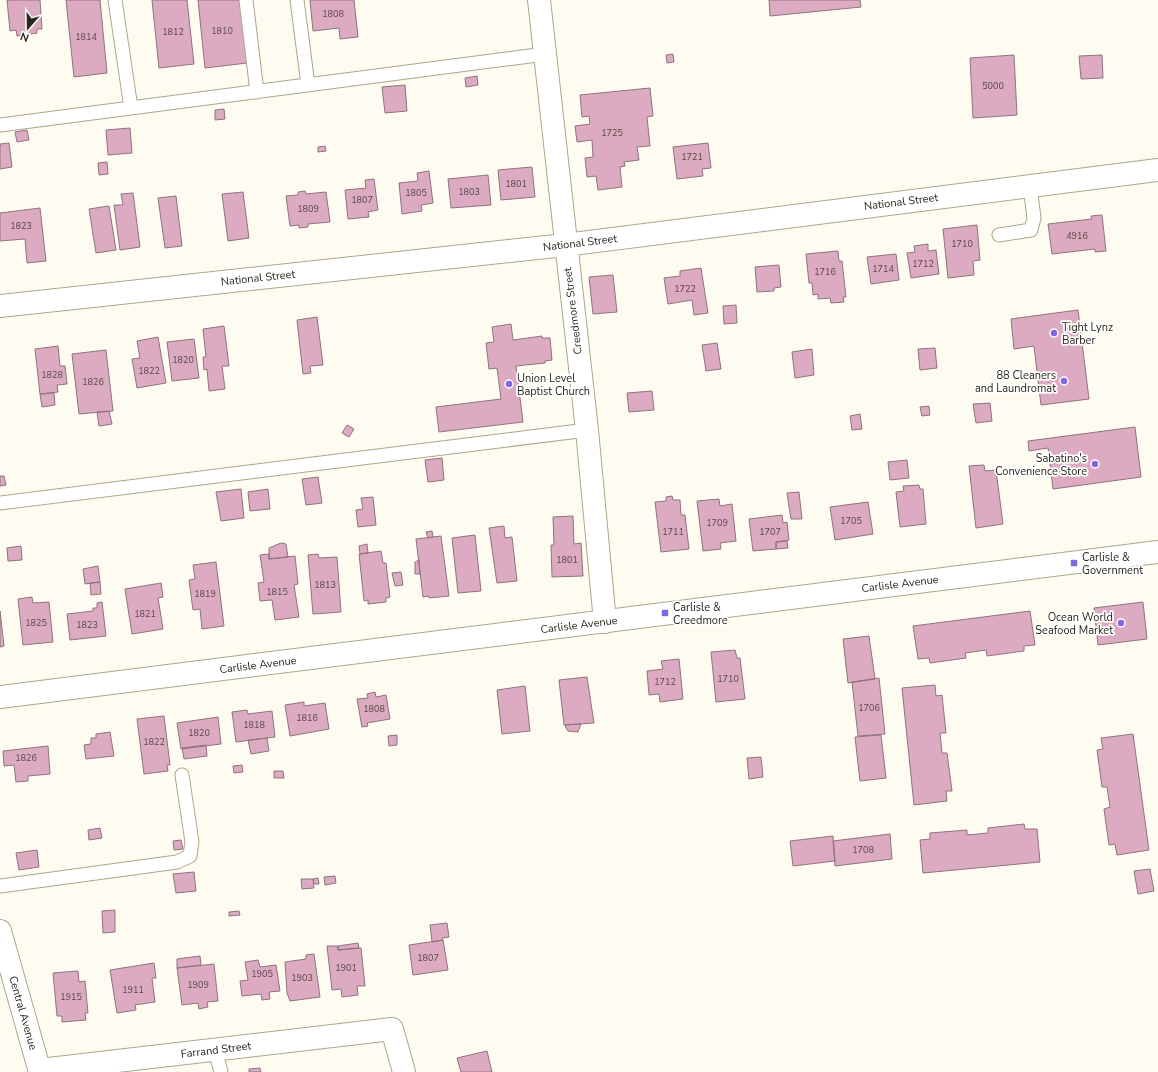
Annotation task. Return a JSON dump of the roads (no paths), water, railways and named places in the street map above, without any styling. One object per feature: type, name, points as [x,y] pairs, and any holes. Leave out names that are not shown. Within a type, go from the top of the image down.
[{"type":"street","name":"Creedmore Street","points":[[539,0],[587,430],[605,622]]},
{"type":"street","name":"National Street","points":[[0,306],[566,245],[1158,170]]},
{"type":"street","name":"Carlisle Avenue","points":[[0,697],[1158,552]]},
{"type":"street","name":"Central Avenue","points":[[0,931],[40,1071]]},
{"type":"street","name":"Farrand Street","points":[[40,1071],[392,1029],[404,1072]]},
{"type":"lane","points":[[115,0],[131,108]]},
{"type":"lane","points":[[246,0],[257,92]]},
{"type":"lane","points":[[297,0],[308,85]]},
{"type":"lane","points":[[0,125],[545,54]]},
{"type":"lane","points":[[999,235],[1031,230],[1034,218],[1030,186]]},
{"type":"lane","points":[[0,503],[587,430]]},
{"type":"lane","points":[[0,886],[177,862],[190,856],[192,842],[182,775]]},
{"type":"lane","points":[[215,1050],[221,1072]]},
{"type":"place","name":"Tight Lynz Barber","points":[[1054,333]]},
{"type":"place","name":"88 Cleaners and Laundromat","points":[[1064,381]]},
{"type":"place","name":"Union Level Baptist Church","points":[[509,384]]},
{"type":"place","name":"Sabatino's Convenience Store","points":[[1095,464]]},
{"type":"place","name":"Carlisle & Government","points":[[1074,563]]},
{"type":"place","name":"Carlisle & Creedmore","points":[[665,613]]},
{"type":"place","name":"Ocean World Seafood Market","points":[[1121,623]]}]
